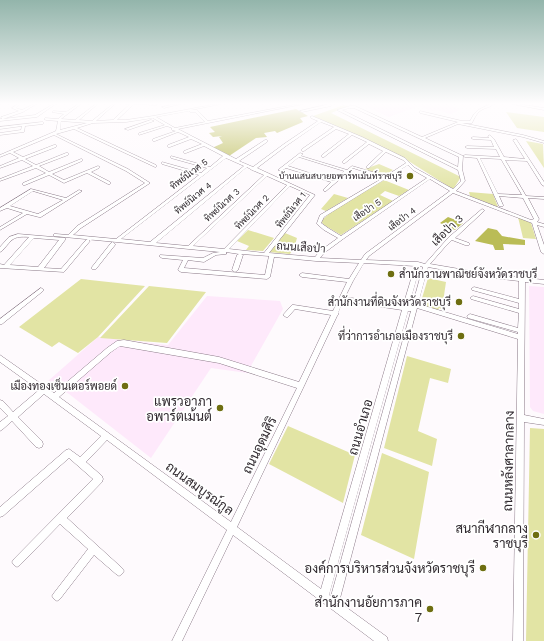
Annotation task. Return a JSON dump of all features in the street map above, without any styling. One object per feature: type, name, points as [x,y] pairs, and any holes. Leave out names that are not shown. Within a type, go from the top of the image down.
[{"type":"street","points":[[86,133],[155,166]]},
{"type":"street","points":[[154,140],[173,133]]},
{"type":"street","name":"ทิพย์นิเวศ 5","points":[[116,241],[226,156],[181,133]]},
{"type":"street","points":[[253,169],[303,133]]},
{"type":"street","points":[[280,170],[328,133]]},
{"type":"street","points":[[348,133],[386,150],[404,160],[429,178],[453,191],[544,226]]},
{"type":"street","points":[[385,133],[460,169]]},
{"type":"street","points":[[411,133],[461,156],[460,169],[463,181],[453,191]]},
{"type":"street","points":[[422,138],[435,133]]},
{"type":"street","points":[[505,133],[527,136],[544,142]]},
{"type":"street","points":[[0,156],[54,134],[127,170],[148,183],[116,205],[79,227],[69,236]]},
{"type":"street","points":[[323,156],[351,134]]},
{"type":"street","points":[[473,138],[491,137],[532,213],[544,252]]},
{"type":"street","points":[[169,146],[190,138]]},
{"type":"street","points":[[515,140],[544,185]]},
{"type":"street","points":[[236,161],[266,141]]},
{"type":"street","points":[[344,162],[369,142]]},
{"type":"street","points":[[185,152],[203,145]]},
{"type":"street","points":[[0,167],[55,146]]},
{"type":"street","points":[[467,147],[497,148]]},
{"type":"street","points":[[368,167],[386,150]]},
{"type":"street","points":[[11,152],[64,182],[98,167]]},
{"type":"street","points":[[0,180],[66,154]]},
{"type":"street","points":[[226,156],[289,185]]},
{"type":"street","points":[[298,156],[347,171]]},
{"type":"street","points":[[465,156],[528,160]]},
{"type":"street","points":[[172,157],[210,168]]},
{"type":"street","points":[[478,157],[501,205]]},
{"type":"street","points":[[24,184],[81,160]]},
{"type":"street","points":[[163,163],[202,175]]},
{"type":"street","points":[[341,238],[319,223],[322,216],[408,164]]},
{"type":"street","name":"ทิพย์นิเวศ 4","points":[[151,244],[246,166]]},
{"type":"street","points":[[285,166],[334,182]]},
{"type":"street","points":[[325,190],[347,171],[354,167],[385,177]]},
{"type":"street","points":[[88,172],[109,183]]},
{"type":"street","name":"ทิพย์นิเวศ 3","points":[[189,247],[266,175]]},
{"type":"street","name":"เสือป่า 5","points":[[316,258],[341,238],[429,178]]},
{"type":"street","name":"ทิพย์นิเวศ 1","points":[[266,254],[313,195],[289,185]]},
{"type":"street","name":"ทิพย์นิเวศ 2","points":[[226,250],[289,185]]},
{"type":"street","points":[[0,210],[32,190],[66,200]]},
{"type":"street","points":[[6,206],[39,216],[80,191]]},
{"type":"street","name":"เสือป่า 4","points":[[362,260],[377,247],[453,191]]},
{"type":"street","points":[[496,195],[544,198]]},
{"type":"street","name":"เสือป่า 3","points":[[422,265],[482,210]]},
{"type":"street","points":[[0,229],[27,212]]},
{"type":"street","name":"ถนนเสือป่า","points":[[56,235],[226,250],[241,253],[422,265],[544,282]]},
{"type":"street","points":[[0,250],[14,236],[33,236],[113,244],[94,268]]},
{"type":"street","points":[[3,267],[33,236]]},
{"type":"street","points":[[451,238],[467,244]]},
{"type":"street","points":[[40,269],[63,239]]},
{"type":"street","points":[[3,267],[62,271],[88,242]]},
{"type":"street","points":[[162,256],[204,260],[215,254],[241,253],[235,270]]},
{"type":"street","points":[[186,258],[181,270],[267,277],[272,255]]},
{"type":"street","name":"ถนนอุดมศิริ","points":[[177,641],[231,527],[336,314],[350,281],[362,260]]},
{"type":"street","name":"ถนนอำเภอ","points":[[324,596],[422,265]]},
{"type":"street","points":[[302,275],[350,281]]},
{"type":"street","name":"ถนนหลังศาลากลาง","points":[[518,641],[522,280]]},
{"type":"street","points":[[474,288],[522,302]]},
{"type":"street","points":[[0,322],[41,290]]},
{"type":"street","points":[[473,298],[522,312]]},
{"type":"street","points":[[343,299],[410,307],[522,335]]},
{"type":"street","points":[[286,315],[294,307],[336,314]]},
{"type":"street","name":"ถนนอำเภอ","points":[[334,604],[376,448],[410,307]]},
{"type":"street","points":[[470,316],[522,335]]},
{"type":"street","points":[[54,397],[119,343],[219,360],[301,386]]},
{"type":"street","name":"ถนนสมบูรณ์กูล","points":[[0,358],[231,527],[383,641]]},
{"type":"street","points":[[0,427],[44,390]]},
{"type":"street","points":[[0,403],[39,444]]},
{"type":"street","points":[[521,418],[544,422]]},
{"type":"street","points":[[80,463],[106,436]]},
{"type":"street","points":[[0,513],[69,453],[99,479],[17,562]]},
{"type":"street","points":[[60,518],[119,571]]},
{"type":"street","points":[[57,596],[94,548]]},
{"type":"shaded area","points":[[209,133],[264,133],[267,137],[256,138],[229,156],[212,148],[223,143],[219,137],[222,136],[213,137]]},
{"type":"shaded area","points":[[448,217],[463,223],[455,230],[440,223]]},
{"type":"shaded area","points":[[488,228],[497,230],[502,236],[525,240],[525,245],[503,244],[504,250],[495,250],[493,245],[475,241]]},
{"type":"shaded area","points":[[529,286],[544,287],[544,414],[533,411],[530,407]]},
{"type":"shaded area","points":[[207,296],[280,301],[283,309],[247,373],[211,368],[151,458],[69,394],[48,381],[98,337],[168,345]]},
{"type":"green space","points":[[350,133],[371,133],[461,177],[454,188],[451,188],[399,155]]},
{"type":"green space","points":[[526,141],[543,144],[544,168]]},
{"type":"green space","points":[[379,164],[393,170],[384,176],[365,169]]},
{"type":"green space","points":[[384,180],[409,190],[399,196],[385,191],[380,195],[393,201],[341,235],[324,225],[321,221],[331,212]]},
{"type":"green space","points":[[469,192],[493,194],[498,207],[470,196]]},
{"type":"green space","points":[[334,194],[348,198],[326,211],[321,209]]},
{"type":"green space","points":[[518,217],[531,223],[536,239],[523,238]]},
{"type":"green space","points":[[248,230],[274,238],[263,251],[246,250],[249,246],[237,241]]},
{"type":"green space","points":[[285,233],[297,238],[290,254],[269,252]]},
{"type":"green space","points":[[428,278],[446,282],[442,309],[439,308],[438,310],[420,305]]},
{"type":"green space","points":[[81,279],[145,286],[98,337],[78,353],[59,342],[52,347],[19,327]]},
{"type":"green space","points":[[149,286],[206,292],[167,343],[100,338]]},
{"type":"green space","points":[[407,356],[451,369],[448,383],[430,378],[418,431],[437,439],[432,466],[384,448]]},
{"type":"green space","points":[[288,426],[355,455],[343,503],[269,464]]},
{"type":"green space","name":"สนากีฬากลาง ราชบุรี","points":[[530,428],[544,429],[544,641],[526,641]]},
{"type":"green space","points":[[382,453],[429,472],[414,559],[361,535]]},
{"type":"place","name":"บ้านแสนสบายอพาร์ทเม้นท์ราชบุรี","points":[[410,176]]},
{"type":"place","name":"สำนักวานพาณิชย์จังหวัดราชบุรี","points":[[391,274]]},
{"type":"place","name":"สำนักงานที่ดินจังหวัดราชบุรี","points":[[459,302]]},
{"type":"place","name":"ที่ว่าการอำเภอเมืองราชบุรี","points":[[461,336]]},
{"type":"place","name":"เมืองทองเซ็นเตอร์พอยด์","points":[[125,386]]},
{"type":"place","name":"แพรวอาภา อพาร์ตเม้นต์","points":[[220,408]]},
{"type":"place","name":"สนากีฬากลาง ราชบุรี","points":[[536,535]]},
{"type":"place","name":"องค์การบริหารส่วนจังหวัดราชบุรี","points":[[483,568]]},
{"type":"place","name":"สำนักงานอัยการภาค 7","points":[[430,609]]}]
